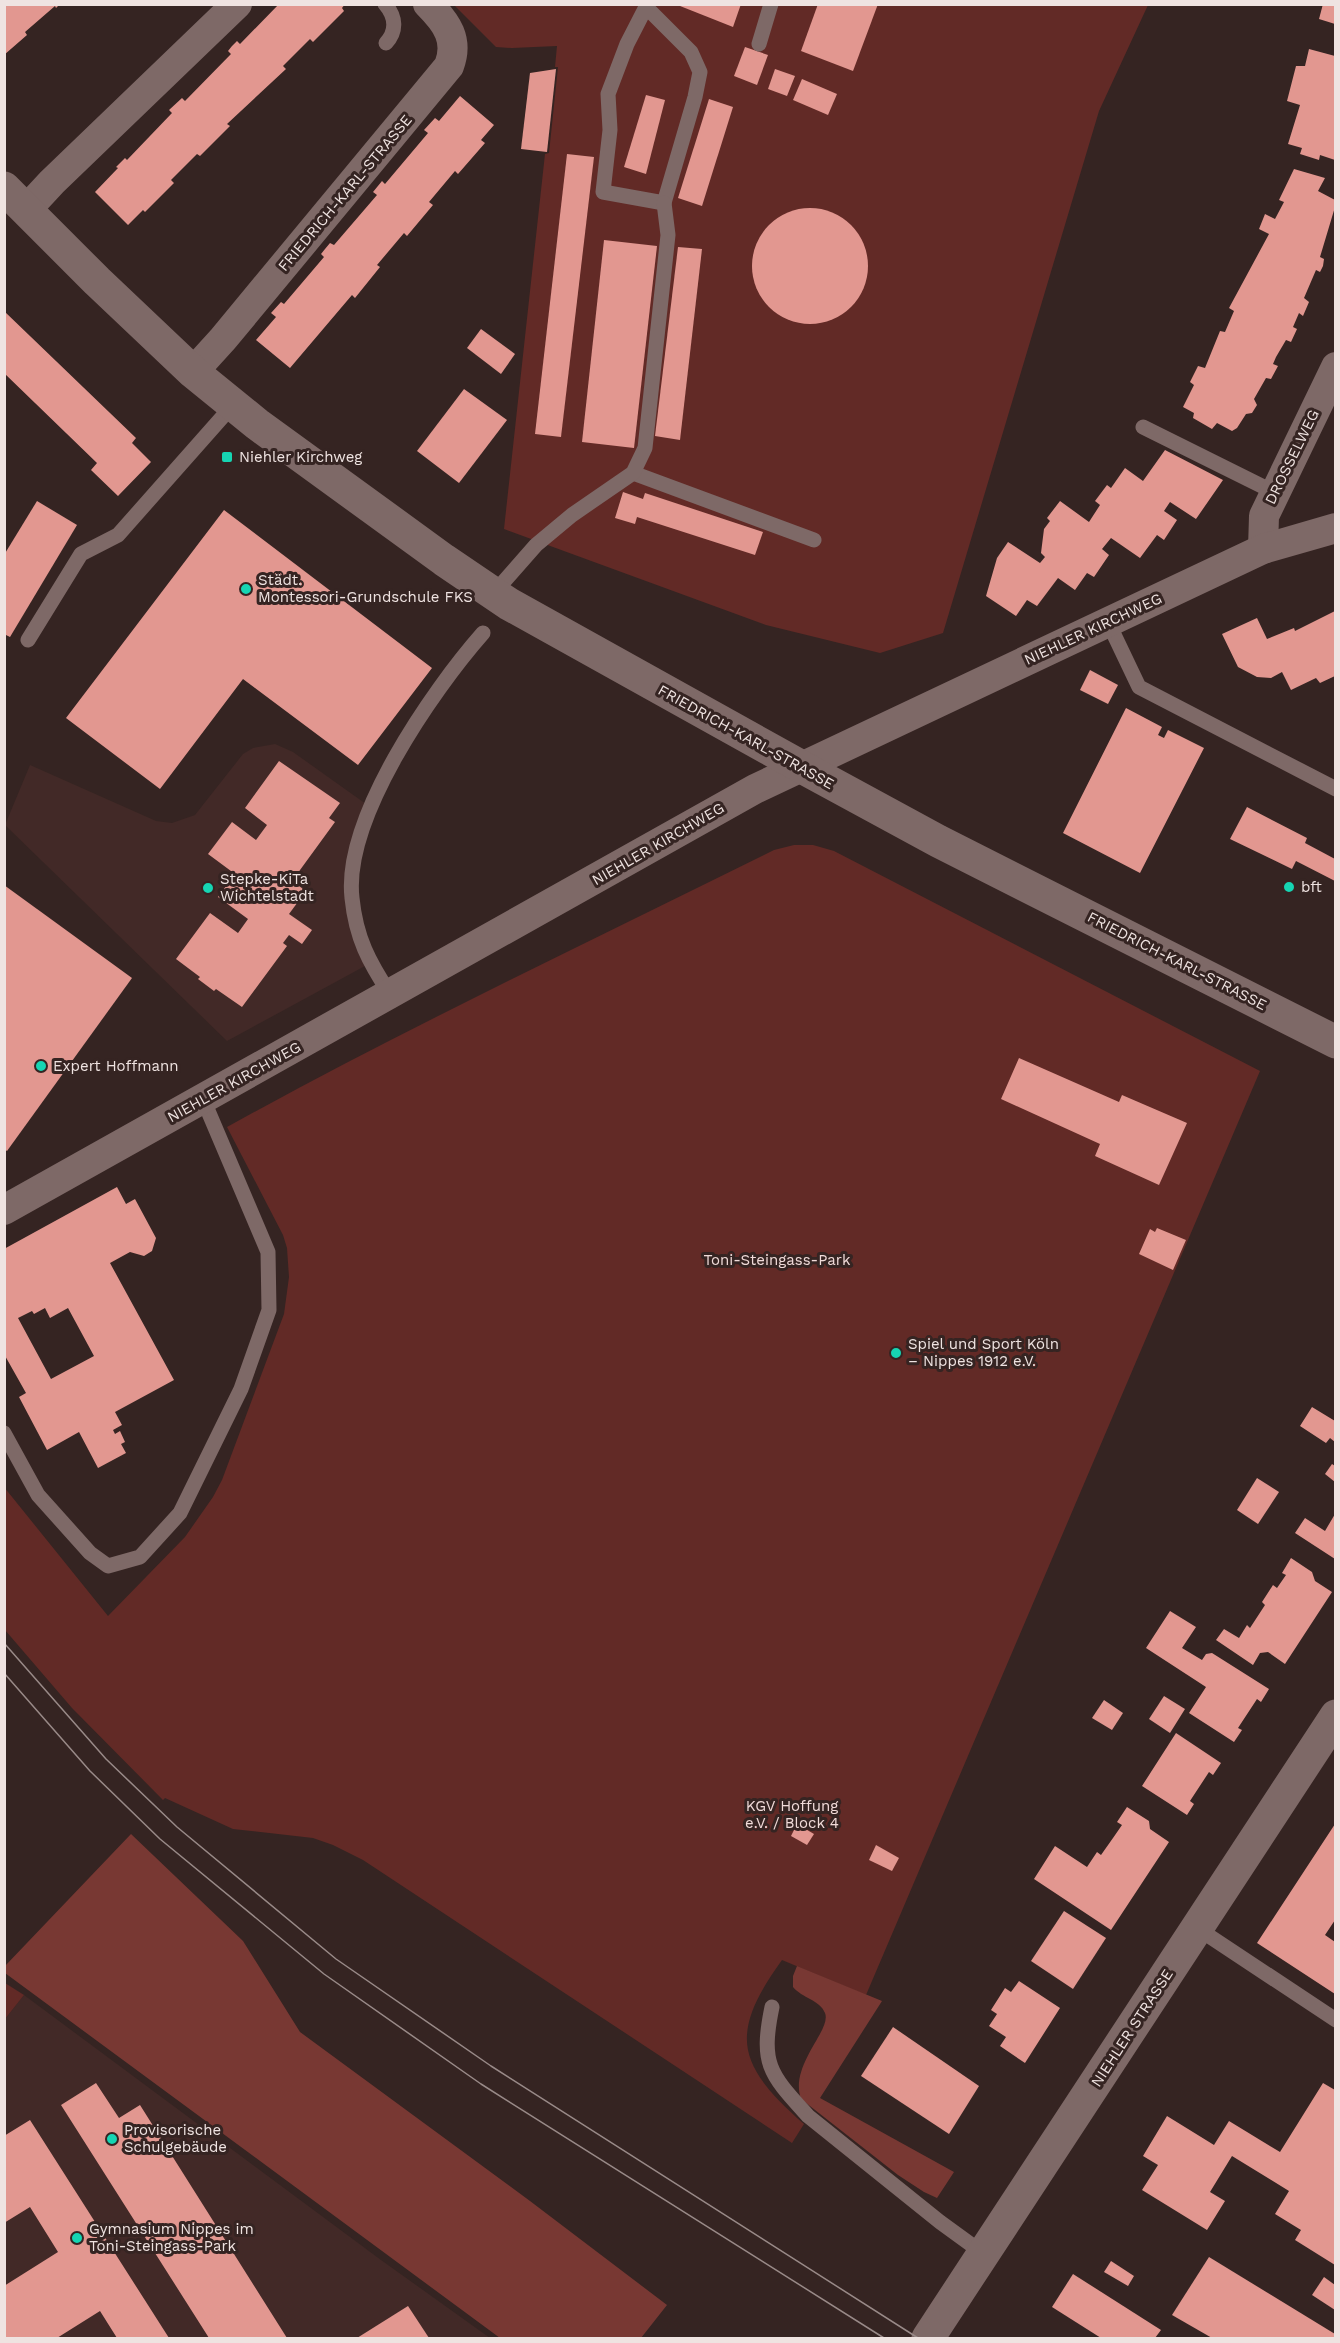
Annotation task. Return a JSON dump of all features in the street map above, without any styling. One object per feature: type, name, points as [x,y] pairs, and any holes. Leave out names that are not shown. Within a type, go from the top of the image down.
[{"type":"main road","name":"FRIEDRICH-KARL-STRASSE","points":[[15,199],[193,372],[266,431],[493,594],[534,620],[938,841],[1335,1042]]},
{"type":"main road","name":"NIEHLER STRASSE","points":[[928,2338],[1335,1717]]},
{"type":"street","name":"FRIEDRICH-KARL-STRASSE","points":[[15,199],[52,182],[237,4]]},
{"type":"street","name":"FRIEDRICH-KARL-STRASSE","points":[[193,372],[449,66],[453,49],[450,31],[446,23],[428,4]]},
{"type":"street","name":"DROSSELWEG","points":[[1263,549],[1264,516],[1335,367]]},
{"type":"street","name":"NIEHLER KIRCHWEG","points":[[8,1205],[203,1099],[755,789],[800,766],[1263,549],[1335,528]]},
{"type":"lane","points":[[385,4],[393,15],[394,27],[387,43]]},
{"type":"lane","points":[[759,44],[771,4]]},
{"type":"lane","points":[[493,594],[536,545],[572,515],[633,473],[645,448],[668,235],[664,203],[695,97],[700,72],[691,52],[646,6],[627,44],[608,94],[610,130],[603,192],[664,203]]},
{"type":"lane","points":[[28,640],[81,554],[118,535],[233,405]]},
{"type":"lane","points":[[1143,427],[1274,492]]},
{"type":"lane","points":[[633,473],[814,540]]},
{"type":"lane","points":[[1108,622],[1139,687],[1335,789]]},
{"type":"lane","points":[[390,994],[367,958],[357,928],[352,896],[353,864],[360,832],[411,731],[438,690],[483,633]]},
{"type":"lane","points":[[4,1433],[38,1495],[90,1553],[108,1566],[140,1557],[180,1513],[241,1389],[270,1310],[268,1252],[203,1099]]},
{"type":"lane","points":[[1197,1928],[1335,2020]]},
{"type":"lane","points":[[772,2007],[768,2027],[768,2062],[775,2078],[789,2096],[808,2116],[940,2222],[984,2254]]},
{"type":"shaded area","name":"Stepke-KiTa Wichtelstadt","points":[[275,744],[293,752],[366,804],[354,831],[348,855],[365,966],[227,1041],[5,825],[30,765],[156,821],[172,823],[195,815],[243,754],[253,748]]},
{"type":"shaded area","points":[[131,1834],[243,1941],[300,2032],[667,2305],[641,2338],[500,2338],[5,1973],[5,1966]]},
{"type":"shaded area","points":[[797,1966],[882,2001],[820,2098],[954,2172],[937,2198],[898,2175],[801,2099],[799,2086],[801,2074],[805,2061],[823,2029],[825,2013],[819,2005],[793,1987],[793,1976]]},
{"type":"shaded area","name":"Provisorische Schulgebäude","points":[[24,1995],[490,2338],[5,2338],[5,2019]]},
{"type":"green space","points":[[454,5],[1148,5],[1099,111],[943,633],[880,653],[766,625],[504,529],[545,154],[549,153],[558,67],[555,67],[557,46],[496,47]]},
{"type":"green space","name":"Toni-Steingass-Park","points":[[794,845],[813,845],[834,851],[1260,1071],[866,1995],[782,1960],[753,2009],[748,2029],[748,2048],[753,2066],[765,2084],[804,2124],[792,2143],[363,1860],[313,1838],[233,1829],[165,1798],[163,1800],[72,1708],[5,1630],[4,1487],[108,1616],[185,1537],[213,1497],[222,1480],[284,1314],[289,1277],[287,1248],[283,1235],[227,1127],[294,1090],[499,986],[774,850]]},
{"type":"green space","points":[[5,1983],[24,1995],[5,2019]]},
{"type":"building","points":[[4,4],[60,4],[25,32],[27,35],[4,55]]},
{"type":"building","points":[[279,4],[345,4],[342,8],[344,11],[313,42],[310,39],[283,66],[286,69],[227,124],[230,126],[200,156],[197,154],[171,180],[174,183],[145,212],[143,210],[128,225],[95,192],[118,168],[116,167],[125,158],[127,160],[172,113],[169,110],[182,98],[185,101],[231,54],[228,51],[232,46],[237,41],[240,44]]},
{"type":"building","points":[[675,4],[741,4],[733,27]]},
{"type":"building","points":[[818,4],[878,4],[853,71],[801,51]]},
{"type":"building","points":[[1323,4],[1335,4],[1335,24],[1319,19]]},
{"type":"building","points":[[745,47],[768,55],[757,85],[734,76]]},
{"type":"building","points":[[1309,49],[1335,56],[1335,160],[1320,155],[1319,160],[1300,154],[1302,148],[1288,144],[1300,105],[1287,101],[1296,66],[1305,66]]},
{"type":"building","points":[[556,69],[547,152],[521,149],[530,73]]},
{"type":"building","points":[[775,69],[795,76],[787,96],[768,89]]},
{"type":"building","points":[[802,79],[837,94],[828,115],[793,100]]},
{"type":"building","points":[[646,95],[665,100],[646,174],[624,167]]},
{"type":"building","points":[[460,96],[494,125],[481,140],[485,143],[458,174],[455,171],[429,202],[433,205],[407,236],[404,233],[377,265],[380,267],[355,298],[352,295],[290,368],[256,340],[276,317],[271,313],[281,302],[284,304],[324,257],[321,254],[330,243],[334,245],[377,195],[373,192],[382,181],[385,184],[428,133],[424,130],[435,118],[439,121]]},
{"type":"building","points":[[709,99],[733,107],[702,206],[678,198]]},
{"type":"building","points":[[567,154],[594,157],[561,437],[535,434]]},
{"type":"building","points":[[1294,169],[1325,178],[1318,191],[1335,200],[1320,257],[1324,259],[1323,266],[1320,272],[1316,270],[1304,298],[1309,302],[1303,316],[1299,313],[1293,327],[1297,329],[1291,342],[1286,340],[1276,357],[1273,364],[1278,366],[1271,379],[1266,378],[1254,399],[1257,405],[1252,413],[1246,414],[1237,428],[1232,431],[1217,423],[1212,429],[1193,418],[1194,413],[1183,407],[1194,385],[1190,382],[1198,366],[1205,368],[1220,331],[1225,332],[1234,311],[1229,308],[1269,234],[1259,229],[1265,214],[1275,219],[1284,202],[1279,200]]},
{"type":"building","points":[[810,208],[832,213],[851,225],[863,244],[868,266],[863,288],[851,307],[832,319],[810,324],[788,319],[769,307],[757,288],[752,266],[757,244],[769,225],[788,213]]},
{"type":"building","points":[[604,240],[657,246],[634,448],[582,442]]},
{"type":"building","points":[[678,247],[702,249],[680,440],[655,436]]},
{"type":"building","points":[[4,311],[136,438],[132,443],[151,462],[118,496],[91,470],[97,463],[4,373]]},
{"type":"building","points":[[481,329],[515,354],[501,374],[467,348]]},
{"type":"building","points":[[464,389],[507,420],[459,483],[417,451]]},
{"type":"building","points":[[1165,450],[1223,480],[1196,519],[1170,502],[1164,511],[1177,520],[1164,540],[1157,535],[1140,558],[1111,538],[1102,549],[1109,555],[1094,577],[1087,573],[1075,590],[1058,578],[1037,606],[1027,600],[1016,616],[986,596],[997,558],[1008,542],[1040,563],[1045,557],[1041,553],[1044,529],[1050,521],[1047,518],[1060,501],[1089,522],[1100,505],[1095,501],[1107,485],[1111,488],[1125,468],[1143,481]]},
{"type":"building","points":[[623,492],[643,499],[645,493],[763,532],[755,555],[637,517],[635,524],[615,518]]},
{"type":"building","points":[[37,501],[77,525],[10,637],[4,634],[4,555]]},
{"type":"building","name":"Städt. Montessori-Grundschule FKS","points":[[224,510],[432,668],[358,765],[243,679],[160,789],[66,718]]},
{"type":"building","points":[[1335,611],[1335,676],[1320,683],[1316,678],[1291,690],[1282,672],[1271,678],[1257,677],[1238,667],[1222,634],[1257,618],[1267,639],[1294,628],[1295,631]]},
{"type":"building","points":[[1090,670],[1118,685],[1108,704],[1080,690]]},
{"type":"building","points":[[1126,708],[1162,727],[1158,735],[1164,738],[1168,730],[1204,748],[1140,873],[1063,833]]},
{"type":"building","points":[[279,761],[340,803],[329,818],[335,822],[292,881],[306,891],[289,914],[312,930],[302,944],[289,935],[283,943],[287,946],[242,1007],[216,989],[214,991],[176,959],[210,913],[238,933],[248,919],[218,897],[235,874],[208,854],[232,822],[256,840],[267,825],[245,808]]},
{"type":"building","points":[[1247,807],[1307,838],[1305,843],[1335,859],[1335,881],[1296,861],[1292,869],[1230,839]]},
{"type":"building","points":[[4,885],[132,978],[7,1151],[4,1149]]},
{"type":"building","points":[[1019,1058],[1119,1102],[1122,1095],[1187,1123],[1159,1185],[1095,1156],[1100,1144],[1001,1099]]},
{"type":"building","points":[[117,1187],[126,1204],[135,1199],[156,1238],[152,1251],[144,1256],[130,1252],[110,1263],[174,1380],[115,1412],[122,1425],[113,1430],[115,1434],[120,1431],[125,1442],[121,1444],[126,1453],[98,1468],[79,1432],[47,1450],[19,1397],[26,1393],[4,1354],[4,1249]],"holes":[[[45,1308],[50,1318],[68,1308],[94,1356],[51,1379],[18,1318],[32,1311],[34,1314]]]},
{"type":"building","points":[[1157,1228],[1186,1240],[1173,1270],[1139,1254],[1150,1229],[1155,1232]]},
{"type":"building","points":[[1312,1407],[1335,1421],[1335,1442],[1330,1438],[1326,1443],[1300,1426]]},
{"type":"building","points":[[1332,1464],[1335,1466],[1335,1482],[1325,1474]]},
{"type":"building","points":[[1257,1478],[1279,1492],[1258,1524],[1237,1510]]},
{"type":"building","points":[[1335,1514],[1335,1559],[1295,1533],[1305,1518],[1325,1531]]},
{"type":"building","points":[[1291,1558],[1312,1572],[1315,1581],[1332,1592],[1285,1664],[1268,1652],[1260,1653],[1253,1665],[1216,1640],[1224,1629],[1239,1638],[1247,1625],[1250,1628],[1265,1605],[1262,1602],[1273,1585],[1277,1588],[1286,1575],[1282,1573]]},
{"type":"building","points":[[1170,1611],[1196,1627],[1182,1648],[1202,1660],[1206,1654],[1212,1653],[1269,1689],[1261,1702],[1257,1699],[1238,1728],[1242,1730],[1234,1742],[1189,1713],[1206,1687],[1146,1648]]},
{"type":"building","points":[[1164,1696],[1185,1709],[1170,1733],[1149,1719]]},
{"type":"building","points":[[1104,1700],[1123,1713],[1112,1730],[1092,1718]]},
{"type":"building","points":[[1176,1733],[1221,1763],[1213,1775],[1209,1772],[1190,1801],[1194,1804],[1187,1815],[1142,1786]]},
{"type":"building","points":[[1127,1807],[1149,1821],[1150,1829],[1169,1842],[1111,1930],[1034,1879],[1055,1846],[1087,1867],[1097,1852],[1101,1855],[1122,1825],[1117,1822]]},
{"type":"building","points":[[797,1824],[814,1834],[807,1845],[791,1836]]},
{"type":"building","points":[[1335,1824],[1335,1920],[1325,1935],[1335,1942],[1335,1994],[1257,1943]]},
{"type":"building","points":[[876,1845],[899,1858],[892,1871],[869,1860]]},
{"type":"building","points":[[1064,1911],[1106,1938],[1073,1989],[1031,1961]]},
{"type":"building","points":[[1019,1981],[1060,2008],[1025,2063],[1000,2046],[1006,2037],[989,2026],[997,2014],[991,2010],[1005,1988],[1011,1992]]},
{"type":"building","points":[[893,2027],[979,2086],[949,2134],[861,2076]]},
{"type":"building","points":[[96,2083],[119,2118],[140,2105],[287,2338],[209,2338],[61,2105]]},
{"type":"building","points":[[1323,2083],[1335,2090],[1335,2265],[1295,2240],[1301,2230],[1275,2214],[1289,2191],[1232,2156],[1210,2192],[1225,2201],[1207,2230],[1142,2190],[1158,2165],[1143,2156],[1167,2116],[1214,2145],[1229,2121],[1280,2152]]},
{"type":"building","name":"Gymnasium Nippes im Toni-Steingass-Park","points":[[30,2120],[169,2338],[117,2338],[100,2311],[57,2338],[4,2338],[4,2286],[58,2252],[30,2207],[4,2223],[4,2136]]},
{"type":"building","points":[[1209,2257],[1335,2334],[1335,2338],[1212,2338],[1172,2315]]},
{"type":"building","points":[[1111,2261],[1134,2276],[1128,2286],[1104,2272]]},
{"type":"building","points":[[1073,2274],[1161,2330],[1155,2338],[1101,2338],[1052,2307]]},
{"type":"building","points":[[1324,2277],[1335,2285],[1335,2310],[1312,2295]]},
{"type":"building","points":[[408,2306],[429,2338],[357,2338]]},
{"type":"tram line","points":[[4,1643],[106,1759],[177,1827],[336,1959],[491,2066],[918,2338]]},
{"type":"tram line","points":[[4,1673],[90,1771],[160,1839],[324,1974],[481,2084],[884,2338]]},
{"type":"place","name":"Niehler Kirchweg","points":[[227,457]]},
{"type":"place","name":"Städt. Montessori-Grundschule FKS","points":[[246,589]]},
{"type":"place","name":"bft","points":[[1289,887]]},
{"type":"place","name":"Stepke-KiTa Wichtelstadt","points":[[208,888]]},
{"type":"place","name":"Expert Hoffmann","points":[[41,1066]]},
{"type":"place","name":"Spiel und Sport Köln – Nippes 1912 e.V.","points":[[896,1353]]},
{"type":"place","name":"Provisorische Schulgebäude","points":[[112,2139]]},
{"type":"place","name":"Gymnasium Nippes im Toni-Steingass-Park","points":[[77,2238]]},
{"type":"park label","name":"KGV Hoffung e.V. / Block 4","points":[[792,1814]]}]
